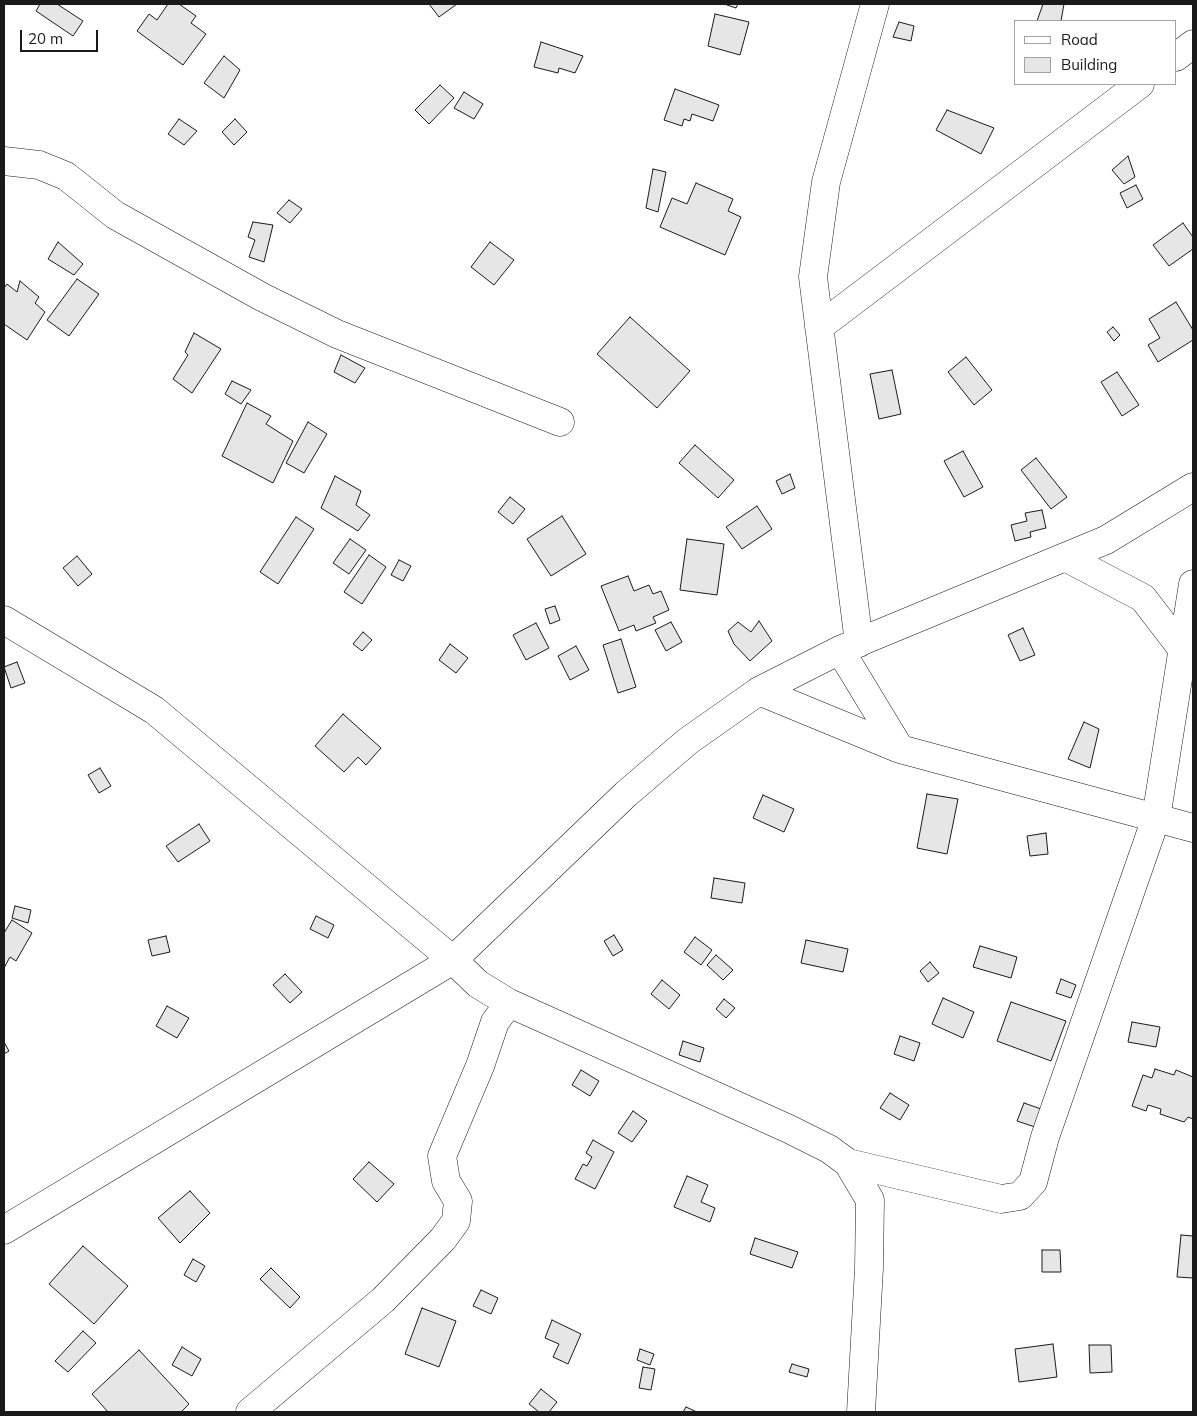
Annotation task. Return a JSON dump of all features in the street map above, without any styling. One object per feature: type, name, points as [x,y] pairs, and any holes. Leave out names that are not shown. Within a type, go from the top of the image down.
[{"type":"street","points":[[875,4],[826,182],[813,277],[850,646],[900,750]]},
{"type":"street","points":[[1177,56],[1193,44]]},
{"type":"street","points":[[819,327],[1139,85]]},
{"type":"street","points":[[4,161],[39,165],[66,176],[115,215],[262,297],[337,334],[560,422]]},
{"type":"street","points":[[4,1230],[453,960],[626,794],[688,741],[759,691],[850,646],[1106,540],[1193,487]]},
{"type":"street","points":[[1065,557],[1143,598],[1183,650]]},
{"type":"street","points":[[4,620],[154,710],[453,960],[478,984],[509,1003],[789,1129],[829,1149],[848,1163],[1001,1199],[1020,1196],[1033,1182],[1045,1137],[1156,818],[1193,584]]},
{"type":"street","points":[[759,691],[900,750],[1193,828]]},
{"type":"street","points":[[250,1412],[383,1300],[443,1239],[456,1221],[458,1201],[446,1181],[442,1156],[480,1066],[494,1022],[509,1003]]},
{"type":"street","points":[[848,1163],[870,1200],[869,1268],[861,1412]]},
{"type":"street","points":[[870,1200],[918,1180]]},
{"type":"building","points":[[40,4],[57,4],[83,21],[73,36],[36,11]]},
{"type":"building","points":[[168,4],[179,4],[196,16],[191,23],[206,34],[183,65],[137,31],[149,14],[157,20]]},
{"type":"building","points":[[429,4],[457,4],[439,17]]},
{"type":"building","points":[[724,4],[738,4],[736,8]]},
{"type":"building","points":[[1043,4],[1064,4],[1061,20],[1037,20]]},
{"type":"building","points":[[715,14],[749,22],[740,55],[708,46]]},
{"type":"building","points":[[899,22],[914,26],[911,41],[893,37]]},
{"type":"building","points":[[541,42],[583,56],[575,73],[559,68],[558,73],[534,67]]},
{"type":"building","points":[[224,56],[240,70],[224,98],[204,83]]},
{"type":"building","points":[[440,85],[454,98],[429,124],[415,110]]},
{"type":"building","points":[[675,89],[719,105],[713,121],[692,114],[690,121],[684,119],[682,126],[664,120]]},
{"type":"building","points":[[464,92],[483,104],[474,119],[454,108]]},
{"type":"building","points":[[947,110],[994,128],[981,154],[936,130]]},
{"type":"building","points":[[179,119],[197,131],[184,145],[168,134]]},
{"type":"building","points":[[235,119],[247,132],[234,145],[222,132]]},
{"type":"building","points":[[1128,156],[1135,177],[1124,184],[1112,170]]},
{"type":"building","points":[[653,169],[666,172],[658,212],[646,208]]},
{"type":"building","points":[[696,183],[733,199],[728,211],[741,217],[725,255],[660,227],[672,198],[687,204]]},
{"type":"building","points":[[1136,185],[1143,199],[1127,208],[1120,193]]},
{"type":"building","points":[[289,200],[302,209],[290,223],[277,213]]},
{"type":"building","points":[[253,222],[273,225],[264,262],[249,257],[255,240],[248,237]]},
{"type":"building","points":[[1183,223],[1193,237],[1193,249],[1169,266],[1153,245]]},
{"type":"building","points":[[58,242],[83,264],[74,275],[48,259]]},
{"type":"building","points":[[490,242],[514,260],[494,285],[471,267]]},
{"type":"building","points":[[77,279],[99,294],[69,336],[47,320]]},
{"type":"building","points":[[20,281],[39,297],[35,303],[45,312],[27,340],[4,324],[4,288],[7,284],[17,292]]},
{"type":"building","points":[[1176,302],[1193,330],[1193,340],[1158,362],[1148,345],[1160,338],[1149,319]]},
{"type":"building","points":[[630,317],[690,371],[657,408],[597,354]]},
{"type":"building","points":[[1113,327],[1120,335],[1114,341],[1107,332]]},
{"type":"building","points":[[194,333],[221,349],[192,393],[173,379],[188,355],[185,352]]},
{"type":"building","points":[[341,355],[365,368],[355,383],[334,372]]},
{"type":"building","points":[[966,357],[992,390],[974,405],[948,372]]},
{"type":"building","points":[[892,370],[901,414],[879,419],[870,374]]},
{"type":"building","points":[[1117,372],[1139,405],[1122,416],[1101,382]]},
{"type":"building","points":[[232,381],[251,390],[241,404],[225,394]]},
{"type":"building","points":[[247,403],[271,416],[266,424],[293,441],[273,483],[222,456]]},
{"type":"building","points":[[308,422],[327,434],[304,473],[286,463]]},
{"type":"building","points":[[695,445],[734,480],[718,498],[679,463]]},
{"type":"building","points":[[963,451],[983,487],[964,497],[944,461]]},
{"type":"building","points":[[1036,458],[1067,497],[1051,509],[1021,470]]},
{"type":"building","points":[[790,474],[795,488],[782,494],[776,481]]},
{"type":"building","points":[[335,476],[361,491],[356,505],[370,515],[358,531],[321,508]]},
{"type":"building","points":[[510,497],[525,509],[513,524],[498,512]]},
{"type":"building","points":[[757,506],[772,529],[742,549],[726,527]]},
{"type":"building","points":[[1042,510],[1046,528],[1030,532],[1031,537],[1015,541],[1011,525],[1027,521],[1025,513]]},
{"type":"building","points":[[562,516],[586,554],[551,576],[527,539]]},
{"type":"building","points":[[296,517],[314,529],[278,584],[260,572]]},
{"type":"building","points":[[350,539],[366,550],[349,574],[333,563]]},
{"type":"building","points":[[687,539],[724,544],[717,595],[680,590]]},
{"type":"building","points":[[369,555],[386,567],[362,604],[344,592]]},
{"type":"building","points":[[77,556],[92,574],[78,586],[63,568]]},
{"type":"building","points":[[399,560],[411,566],[403,581],[391,575]]},
{"type":"building","points":[[628,576],[634,591],[649,585],[653,594],[661,591],[669,610],[653,617],[656,623],[636,631],[634,625],[619,631],[601,586]]},
{"type":"building","points":[[555,606],[560,620],[550,624],[545,609]]},
{"type":"building","points":[[759,621],[772,641],[750,661],[734,644],[728,631],[738,622],[751,632]]},
{"type":"building","points":[[671,622],[682,642],[666,651],[655,630]]},
{"type":"building","points":[[536,623],[549,648],[526,660],[513,635]]},
{"type":"building","points":[[1023,628],[1035,655],[1020,661],[1008,635]]},
{"type":"building","points":[[363,632],[372,640],[362,651],[353,644]]},
{"type":"building","points":[[621,639],[636,687],[618,693],[603,645]]},
{"type":"building","points":[[450,644],[468,658],[456,673],[439,660]]},
{"type":"building","points":[[576,646],[589,670],[570,680],[558,656]]},
{"type":"building","points":[[17,662],[25,683],[11,688],[4,667]]},
{"type":"building","points":[[343,714],[381,748],[366,765],[358,757],[344,772],[315,746]]},
{"type":"building","points":[[1084,722],[1099,729],[1090,768],[1068,759]]},
{"type":"building","points":[[100,768],[111,786],[99,793],[88,775]]},
{"type":"building","points":[[927,794],[958,799],[947,854],[917,848]]},
{"type":"building","points":[[763,795],[794,809],[784,832],[753,818]]},
{"type":"building","points":[[199,824],[210,841],[178,862],[166,846]]},
{"type":"building","points":[[1046,833],[1048,854],[1030,856],[1027,836]]},
{"type":"building","points":[[714,878],[745,883],[742,903],[711,898]]},
{"type":"building","points":[[15,906],[31,910],[28,923],[12,918]]},
{"type":"building","points":[[316,916],[334,925],[328,938],[310,929]]},
{"type":"building","points":[[12,920],[32,933],[16,961],[10,957],[4,968],[4,933]]},
{"type":"building","points":[[614,935],[623,950],[613,956],[604,941]]},
{"type":"building","points":[[166,936],[170,952],[152,956],[148,940]]},
{"type":"building","points":[[695,937],[712,950],[701,965],[684,952]]},
{"type":"building","points":[[806,940],[848,949],[843,972],[801,963]]},
{"type":"building","points":[[980,946],[1017,957],[1011,978],[973,967]]},
{"type":"building","points":[[716,955],[733,970],[723,980],[707,965]]},
{"type":"building","points":[[930,962],[939,973],[928,982],[920,971]]},
{"type":"building","points":[[285,974],[302,992],[290,1003],[273,985]]},
{"type":"building","points":[[1061,979],[1076,985],[1071,998],[1056,993]]},
{"type":"building","points":[[662,980],[680,995],[669,1009],[651,994]]},
{"type":"building","points":[[943,998],[974,1012],[963,1038],[932,1024]]},
{"type":"building","points":[[724,999],[735,1008],[726,1018],[716,1009]]},
{"type":"building","points":[[1011,1002],[1066,1021],[1051,1061],[997,1041]]},
{"type":"building","points":[[167,1006],[189,1018],[177,1038],[156,1026]]},
{"type":"building","points":[[1132,1022],[1160,1027],[1156,1047],[1128,1042]]},
{"type":"building","points":[[900,1036],[920,1043],[914,1061],[894,1054]]},
{"type":"building","points":[[683,1041],[704,1048],[700,1062],[679,1055]]},
{"type":"building","points":[[4,1042],[9,1051],[4,1054]]},
{"type":"building","points":[[1155,1069],[1174,1075],[1176,1070],[1193,1077],[1193,1119],[1188,1117],[1184,1122],[1160,1114],[1161,1109],[1148,1105],[1146,1111],[1132,1106],[1143,1075],[1152,1078]]},
{"type":"building","points":[[581,1070],[599,1081],[590,1096],[572,1085]]},
{"type":"building","points":[[890,1093],[909,1105],[900,1120],[880,1108]]},
{"type":"building","points":[[1024,1103],[1044,1110],[1038,1128],[1017,1121]]},
{"type":"building","points":[[633,1111],[647,1121],[632,1142],[618,1133]]},
{"type":"building","points":[[593,1140],[614,1152],[595,1189],[575,1179],[583,1164],[587,1166],[592,1157],[586,1153]]},
{"type":"building","points":[[369,1162],[394,1184],[377,1202],[353,1179]]},
{"type":"building","points":[[687,1176],[708,1185],[701,1202],[715,1208],[710,1222],[674,1207]]},
{"type":"building","points":[[190,1191],[210,1213],[180,1243],[158,1218]]},
{"type":"building","points":[[1181,1235],[1193,1236],[1193,1278],[1177,1277]]},
{"type":"building","points":[[755,1238],[798,1252],[792,1268],[750,1254]]},
{"type":"building","points":[[83,1246],[128,1286],[94,1324],[49,1284]]},
{"type":"building","points":[[1042,1250],[1060,1250],[1061,1272],[1042,1272]]},
{"type":"building","points":[[193,1259],[205,1266],[196,1282],[184,1275]]},
{"type":"building","points":[[271,1268],[300,1297],[290,1308],[260,1279]]},
{"type":"building","points":[[481,1290],[498,1298],[491,1314],[473,1306]]},
{"type":"building","points":[[422,1308],[456,1321],[439,1367],[405,1354]]},
{"type":"building","points":[[552,1320],[581,1334],[568,1364],[553,1357],[559,1344],[545,1338]]},
{"type":"building","points":[[83,1331],[96,1343],[68,1372],[55,1361]]},
{"type":"building","points":[[1053,1344],[1057,1377],[1019,1382],[1015,1349]]},
{"type":"building","points":[[1089,1345],[1111,1345],[1112,1372],[1090,1373]]},
{"type":"building","points":[[182,1347],[201,1359],[192,1376],[172,1365]]},
{"type":"building","points":[[640,1349],[654,1354],[650,1365],[637,1360]]},
{"type":"building","points":[[139,1350],[189,1404],[181,1412],[108,1412],[92,1394]]},
{"type":"building","points":[[792,1364],[809,1369],[807,1377],[789,1372]]},
{"type":"building","points":[[643,1367],[655,1369],[651,1390],[639,1388]]},
{"type":"building","points":[[541,1389],[557,1402],[549,1412],[539,1412],[529,1404]]},
{"type":"building","points":[[686,1407],[697,1412],[683,1412]]}]
